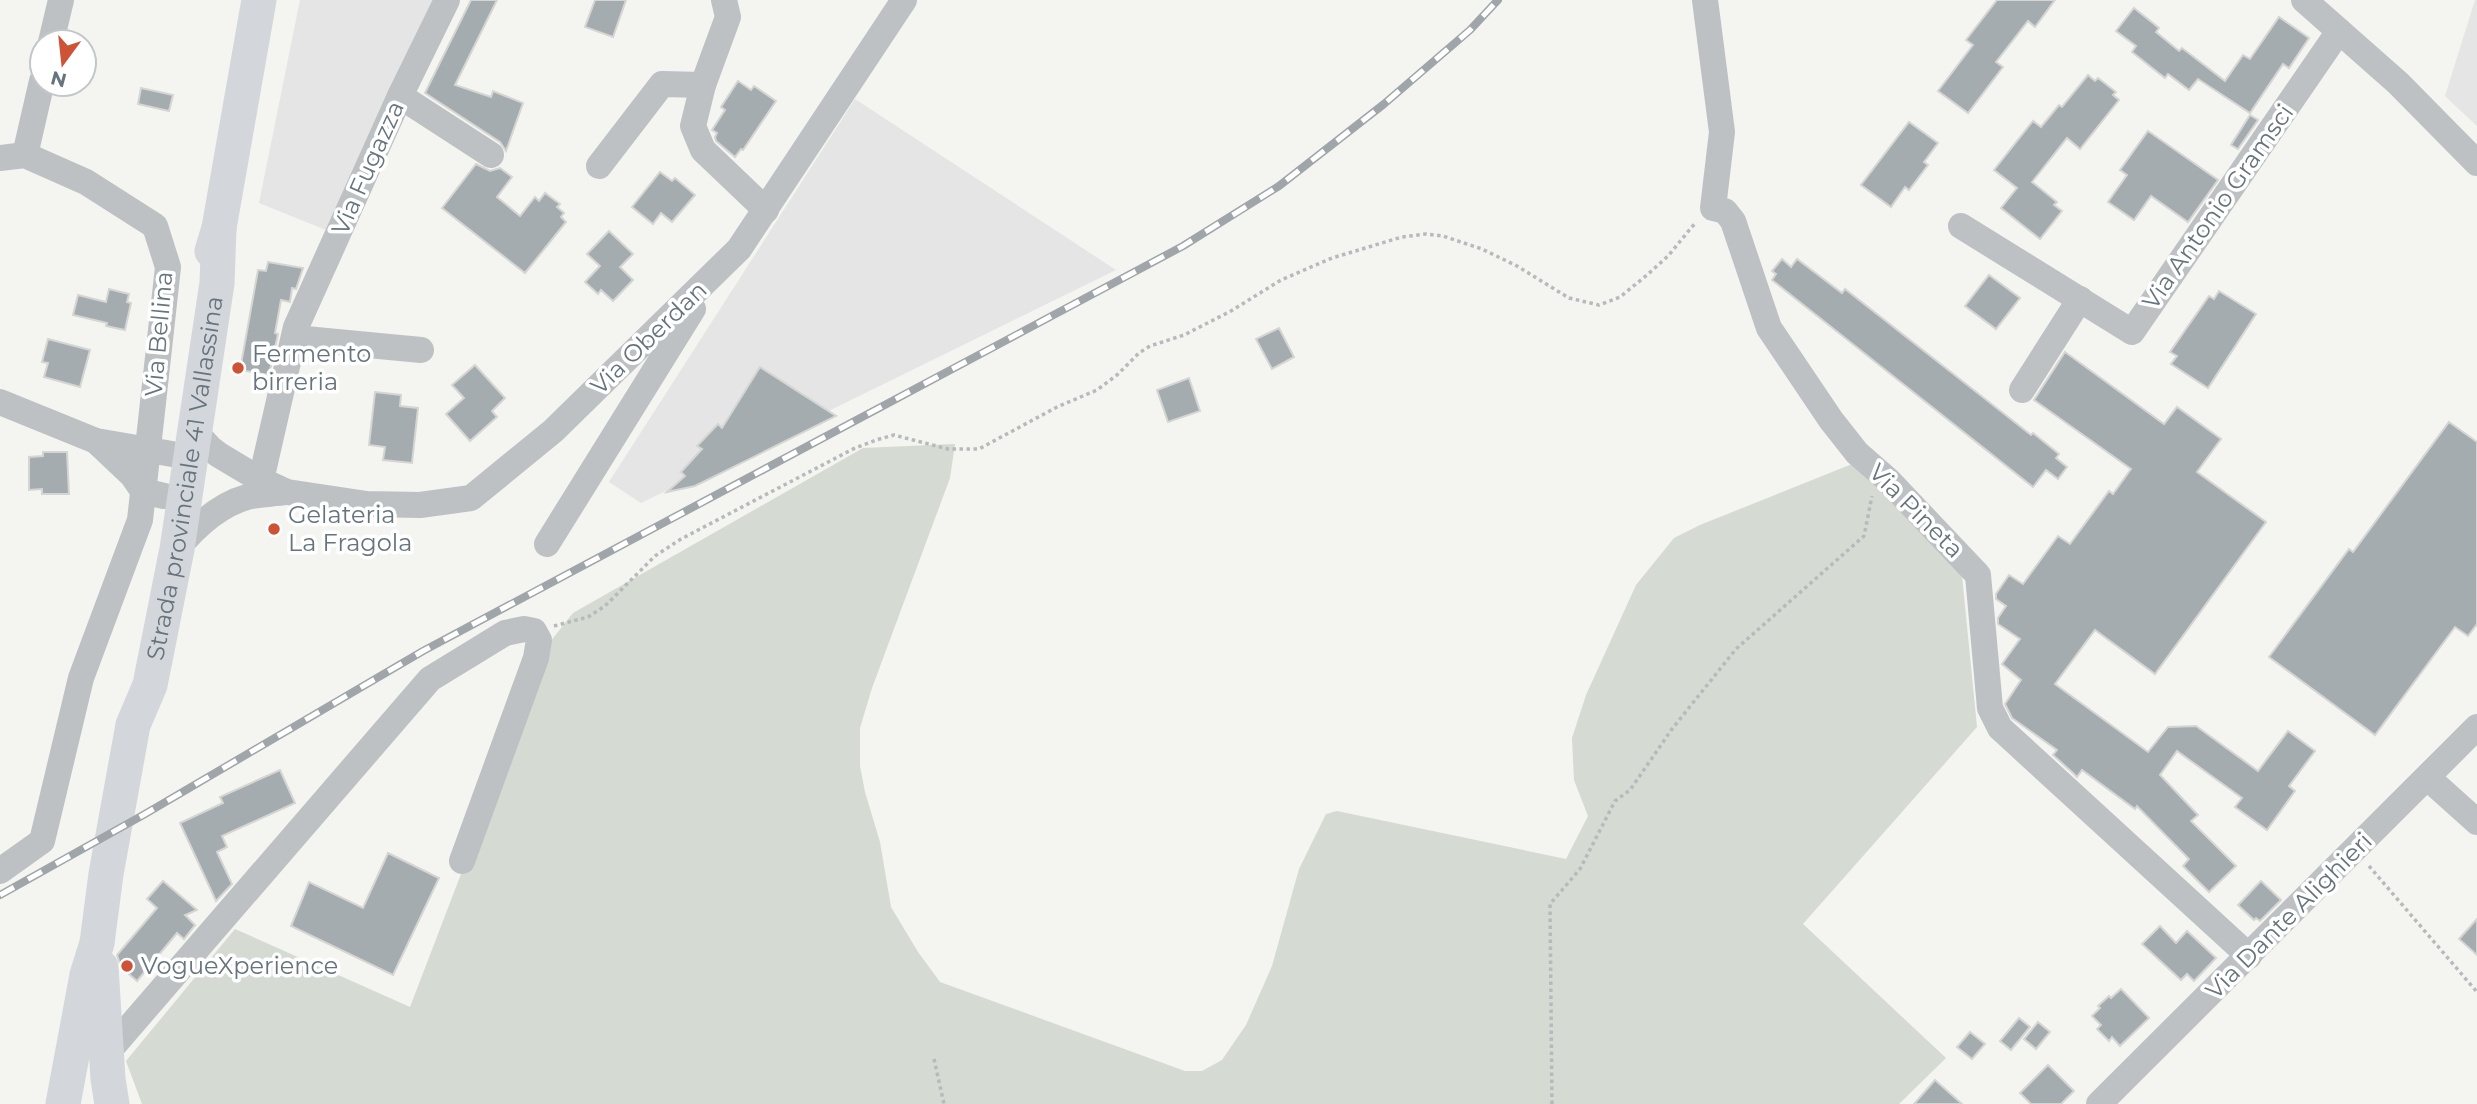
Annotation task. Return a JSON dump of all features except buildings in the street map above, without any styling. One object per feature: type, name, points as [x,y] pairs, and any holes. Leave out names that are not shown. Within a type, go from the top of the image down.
[{"type":"main road","name":"Strada provinciale 41 Vallassina","points":[[63,1104],[87,975],[97,943],[106,874],[133,725],[132,688],[154,494],[172,446],[217,283],[219,228],[259,0]]},
{"type":"main road","name":"Strada provinciale 41 Vallassina","points":[[133,725],[150,685],[177,549],[172,446]]},
{"type":"main road","name":"Strada provinciale 41 Vallassina","points":[[97,943],[103,974],[112,1104]]},
{"type":"main road","points":[[76,1104],[98,1104]]},
{"type":"street","points":[[54,28],[61,0]]},
{"type":"street","name":"Via Fugazza","points":[[261,480],[296,327],[400,96],[447,0]]},
{"type":"street","points":[[724,0],[728,17],[703,85],[693,126],[703,150],[766,209]]},
{"type":"street","name":"Via Oberdan","points":[[177,549],[199,524],[247,497],[287,492],[368,504],[420,505],[471,498],[553,431],[739,249],[904,0]]},
{"type":"street","points":[[1705,0],[1722,132],[1713,208]]},
{"type":"street","points":[[2304,0],[2398,83],[2477,163]]},
{"type":"street","name":"Via Antonio Gramsci","points":[[1961,226],[2132,331],[2339,31]]},
{"type":"street","points":[[599,166],[662,85],[703,85]]},
{"type":"street","points":[[400,96],[491,155]]},
{"type":"street","points":[[12,156],[35,98]]},
{"type":"street","name":"Via Bellina","points":[[12,156],[86,182],[155,226],[168,267],[172,446]]},
{"type":"street","name":"Via Pineta","points":[[1713,208],[1725,211],[1733,221],[1769,328],[1831,420],[1857,453],[1888,480],[1978,575],[1990,708],[2000,728],[2249,956]]},
{"type":"street","points":[[547,544],[714,274]]},
{"type":"street","points":[[2021,390],[2080,299]]},
{"type":"street","points":[[295,338],[421,350]]},
{"type":"street","points":[[0,402],[96,441],[172,446]]},
{"type":"street","points":[[0,871],[42,841],[81,678],[140,520],[154,494],[96,441]]},
{"type":"street","name":"Via Oberdan","points":[[172,446],[211,449],[261,480],[287,492]]},
{"type":"street","points":[[107,1053],[430,678],[505,633],[524,629],[534,631],[539,640],[536,658],[462,861]]},
{"type":"street","name":"Via Dante Alighieri","points":[[2099,1104],[2477,727]]},
{"type":"street","points":[[2428,778],[2477,822]]},
{"type":"path","points":[[534,631],[588,617],[605,606],[655,556],[681,539],[853,449],[894,435],[948,449],[979,449],[1056,407],[1097,390],[1150,346],[1184,335],[1231,311],[1281,280],[1332,258],[1402,237],[1426,234],[1443,236],[1465,242],[1517,266],[1569,298],[1598,305],[1620,297],[1647,275],[1668,256],[1702,215],[1713,208]]},
{"type":"path","points":[[1552,1104],[1550,904],[1580,869],[1615,801],[1630,790],[1672,729],[1735,649],[1864,536],[1871,497],[1888,480]]},
{"type":"path","points":[[2355,850],[2477,992]]},
{"type":"path","points":[[934,1059],[944,1104]]},
{"type":"shaded area","points":[[300,0],[439,0],[331,232],[259,203]]},
{"type":"shaded area","points":[[2477,0],[2477,126],[2445,96]]},
{"type":"shaded area","points":[[855,99],[1116,270],[641,503],[609,482]]},
{"type":"shaded area","points":[[955,444],[950,478],[872,688],[860,728],[860,766],[880,842],[891,907],[940,982],[1185,1071],[1202,1071],[1222,1060],[1246,1025],[1272,966],[1299,869],[1326,814],[1337,811],[1566,859],[1588,816],[1574,780],[1572,738],[1586,695],[1636,585],[1674,538],[1852,464],[1897,505],[1962,576],[1977,727],[1803,924],[1946,1058],[1899,1104],[142,1104],[126,1061],[235,929],[410,1007],[550,642],[573,613],[863,448]]},
{"type":"railway","points":[[0,895],[145,814],[423,651],[1183,246],[1279,186],[1384,104],[1470,30],[1498,0]]},
{"type":"place","name":"Fermento birreria","points":[[238,368]]},
{"type":"place","name":"Gelateria La Fragola","points":[[274,529]]},
{"type":"place","name":"VogueXperience","points":[[127,966]]}]
